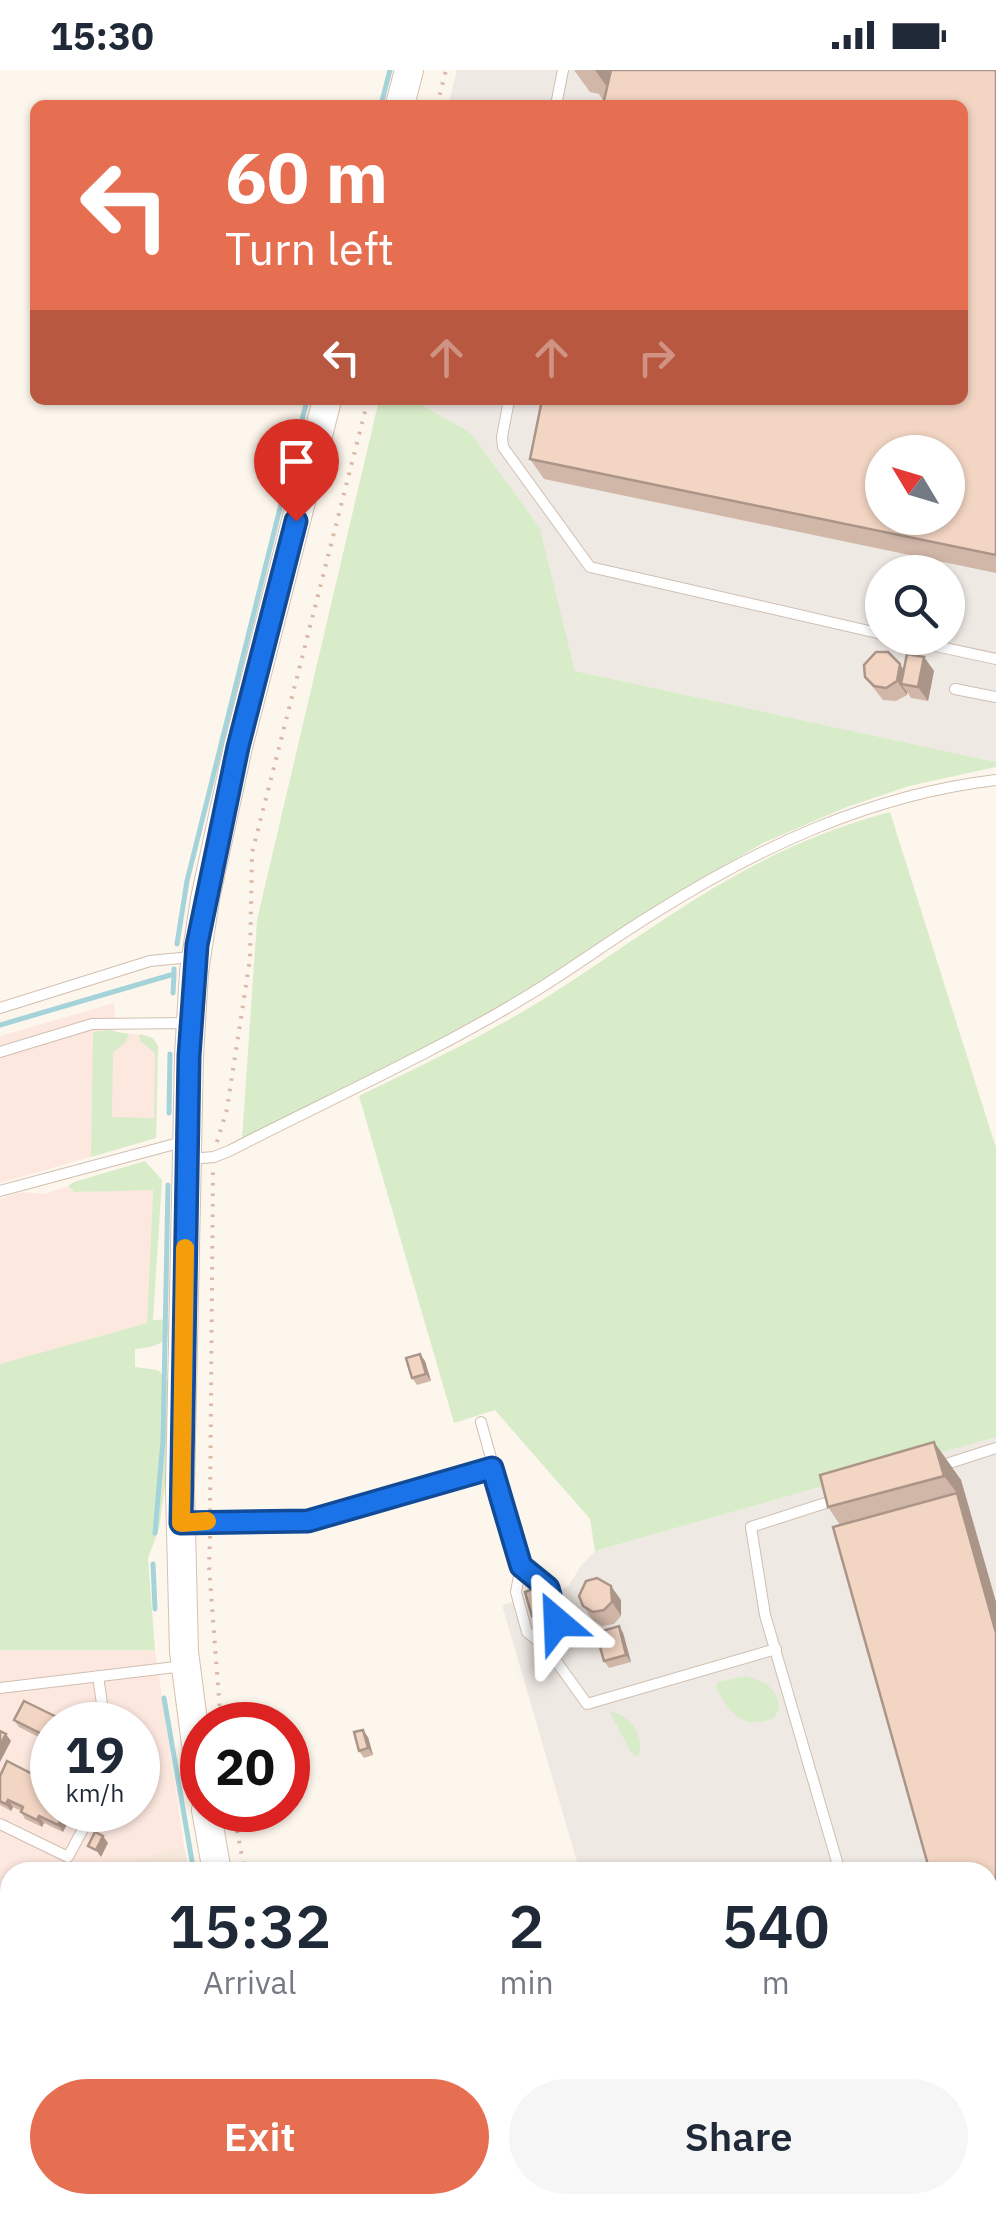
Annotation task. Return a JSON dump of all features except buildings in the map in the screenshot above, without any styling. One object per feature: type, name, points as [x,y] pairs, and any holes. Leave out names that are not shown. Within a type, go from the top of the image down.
[{"type":"main road","points":[[401,100],[409,70]]},
{"type":"main road","points":[[191,1702],[181,1523],[194,1156],[190,1023],[196,957],[238,747],[326,405]]},
{"type":"main road","points":[[210,1832],[215,1862]]},
{"type":"lane","points":[[557,100],[563,70]]},
{"type":"lane","points":[[508,405],[503,448],[590,567],[865,630]]},
{"type":"lane","points":[[965,652],[996,659]]},
{"type":"lane","points":[[956,688],[996,696]]},
{"type":"lane","points":[[0,1191],[194,1156],[488,1019],[733,866],[795,835],[902,796],[996,780]]},
{"type":"lane","points":[[0,1008],[150,960],[196,957]]},
{"type":"lane","points":[[0,1052],[92,1024],[190,1023]]},
{"type":"lane","points":[[480,1422],[521,1566],[516,1592],[527,1632],[546,1647],[587,1704],[776,1649]]},
{"type":"lane","points":[[920,1472],[996,1448]]},
{"type":"lane","points":[[181,1523],[308,1521],[492,1468]]},
{"type":"lane","points":[[837,1862],[765,1615],[751,1527],[845,1496]]},
{"type":"lane","points":[[521,1566],[548,1588],[557,1622],[546,1647]]},
{"type":"lane","points":[[0,1688],[186,1666]]},
{"type":"lane","points":[[98,1676],[102,1702]]},
{"type":"lane","points":[[0,1824],[68,1857],[81,1832]]},
{"type":"path","points":[[438,100],[446,70]]},
{"type":"path","points":[[210,1506],[194,1156],[228,1109],[250,960],[252,852],[367,405]]},
{"type":"path","points":[[210,1536],[208,1556],[219,1702]]},
{"type":"path","points":[[238,1832],[244,1862]]},
{"type":"shaded area","points":[[457,70],[996,70],[996,762],[575,671],[540,528],[471,433],[422,405],[968,405],[968,100],[449,100]]},
{"type":"shaded area","points":[[114,1003],[115,1033],[147,1035],[158,1046],[156,1138],[0,1183],[0,1036]]},
{"type":"shaded area","points":[[68,1186],[74,1192],[153,1189],[147,1323],[0,1364],[0,1199],[22,1192],[44,1194]]},
{"type":"shaded area","points":[[996,1437],[996,1862],[577,1862],[502,1605],[568,1587],[595,1551]]},
{"type":"shaded area","points":[[0,1650],[155,1650],[184,1846],[126,1862],[0,1862]]},
{"type":"shaded area","points":[[184,1846],[187,1862],[126,1862]]},
{"type":"green space","points":[[378,405],[422,405],[471,433],[540,528],[575,671],[996,762],[996,767],[909,786],[847,807],[763,843],[469,1027],[242,1139],[257,920]]},
{"type":"green space","points":[[890,812],[996,1148],[996,1437],[595,1551],[590,1519],[495,1410],[454,1423],[359,1096],[512,1018],[679,909],[757,864],[798,844]]},
{"type":"green space","points":[[93,1032],[129,1034],[113,1053],[112,1117],[154,1118],[155,1053],[140,1041],[139,1034],[153,1038],[158,1046],[156,1138],[91,1157]]},
{"type":"green space","points":[[145,1161],[162,1180],[153,1320],[172,1319],[161,1343],[135,1349],[135,1367],[158,1370],[167,1380],[171,1397],[169,1457],[159,1529],[148,1558],[155,1650],[0,1650],[0,1364],[147,1323],[153,1190],[74,1192],[68,1186]]},
{"type":"green space","points":[[745,1676],[773,1690],[779,1708],[774,1718],[745,1721],[726,1705],[716,1687],[718,1682]]},
{"type":"green space","points":[[609,1711],[624,1717],[638,1734],[638,1757],[632,1754]]},
{"type":"waterway","points":[[382,100],[390,70]]},
{"type":"waterway","points":[[177,944],[187,881],[306,405]]},
{"type":"waterway","points":[[0,1025],[174,974],[174,969]]},
{"type":"waterway","points":[[173,993],[174,974]]},
{"type":"waterway","points":[[169,1113],[170,1054]]},
{"type":"waterway","points":[[155,1533],[163,1441],[168,1185]]},
{"type":"waterway","points":[[153,1564],[155,1609]]},
{"type":"waterway","points":[[164,1698],[192,1861]]},
{"type":"slow traffic","points":[[185,1248],[181,1523],[207,1521]]},
{"type":"route","points":[[296,521],[238,747],[197,945],[189,1056],[181,1523],[308,1521],[492,1468],[521,1566],[548,1588],[557,1622]]}]
